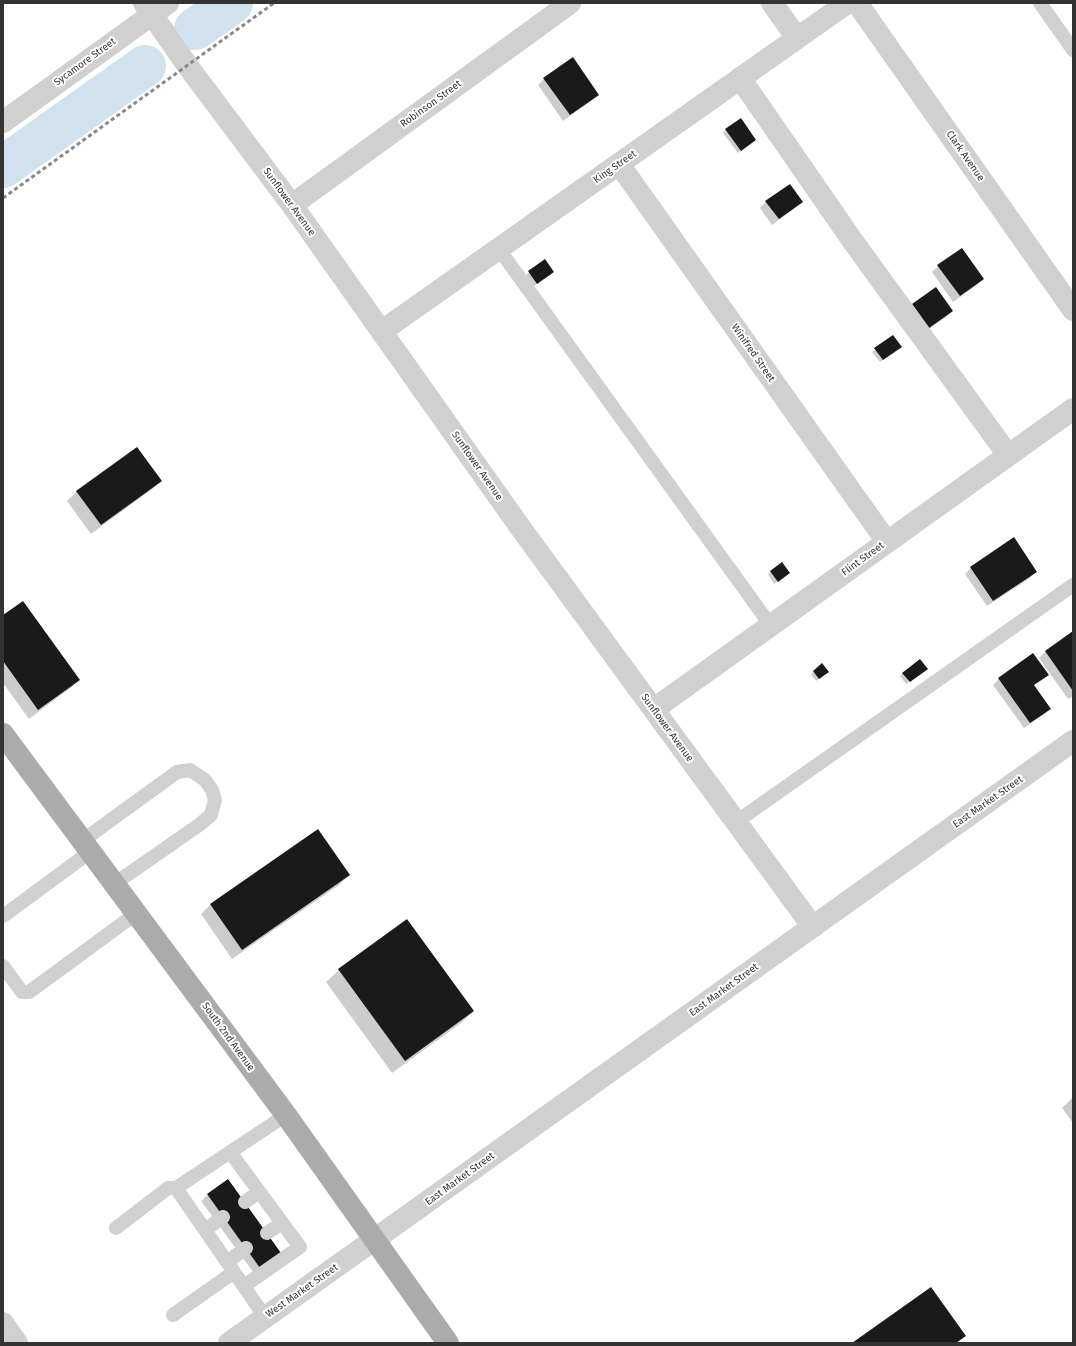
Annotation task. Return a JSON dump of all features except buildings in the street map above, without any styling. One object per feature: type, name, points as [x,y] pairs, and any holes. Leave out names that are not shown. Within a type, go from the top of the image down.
[{"type":"main road","name":"South 2nd Avenue","points":[[3,734],[286,1115],[448,1343]]},
{"type":"street","name":"Robinson Street","points":[[292,205],[570,3]]},
{"type":"street","points":[[772,3],[797,38]]},
{"type":"street","name":"King Street","points":[[382,331],[847,3]]},
{"type":"street","name":"Clark Avenue","points":[[857,3],[1073,310]]},
{"type":"street","name":"Sunflower Avenue","points":[[155,7],[186,65],[292,205],[520,528],[813,927]]},
{"type":"street","name":"Sycamore Street","points":[[3,122],[155,7]]},
{"type":"street","points":[[740,78],[852,240],[1008,455]]},
{"type":"street","name":"Winifred Street","points":[[619,164],[887,542]]},
{"type":"street","name":"Flint Street","points":[[654,709],[1073,409]]},
{"type":"street","name":"East Market Street","points":[[375,1239],[1073,741]]},
{"type":"street","name":"West Market Street","points":[[229,1343],[375,1239]]},
{"type":"street","points":[[3,1323],[17,1343]]},
{"type":"lane","points":[[1040,3],[1073,50]]},
{"type":"lane","points":[[499,249],[771,626]]},
{"type":"lane","points":[[736,822],[1073,585]]},
{"type":"lane","points":[[3,916],[177,772],[190,770],[205,780],[212,790],[215,800],[211,815],[114,884]]},
{"type":"lane","points":[[3,966],[22,992],[29,992],[137,914]]},
{"type":"lane","points":[[116,1228],[168,1188],[176,1188],[286,1115]]},
{"type":"lane","points":[[230,1152],[300,1247],[244,1286]]},
{"type":"lane","points":[[176,1188],[265,1317]]},
{"type":"lane","points":[[245,1202],[259,1192]]},
{"type":"lane","points":[[205,1230],[223,1217]]},
{"type":"lane","points":[[267,1233],[282,1223]]},
{"type":"lane","points":[[173,1315],[230,1267],[246,1248]]},
{"type":"waterway","points":[[195,29],[232,3]]},
{"type":"waterway","points":[[3,167],[145,66]]},
{"type":"railway","points":[[3,198],[274,3]]}]
